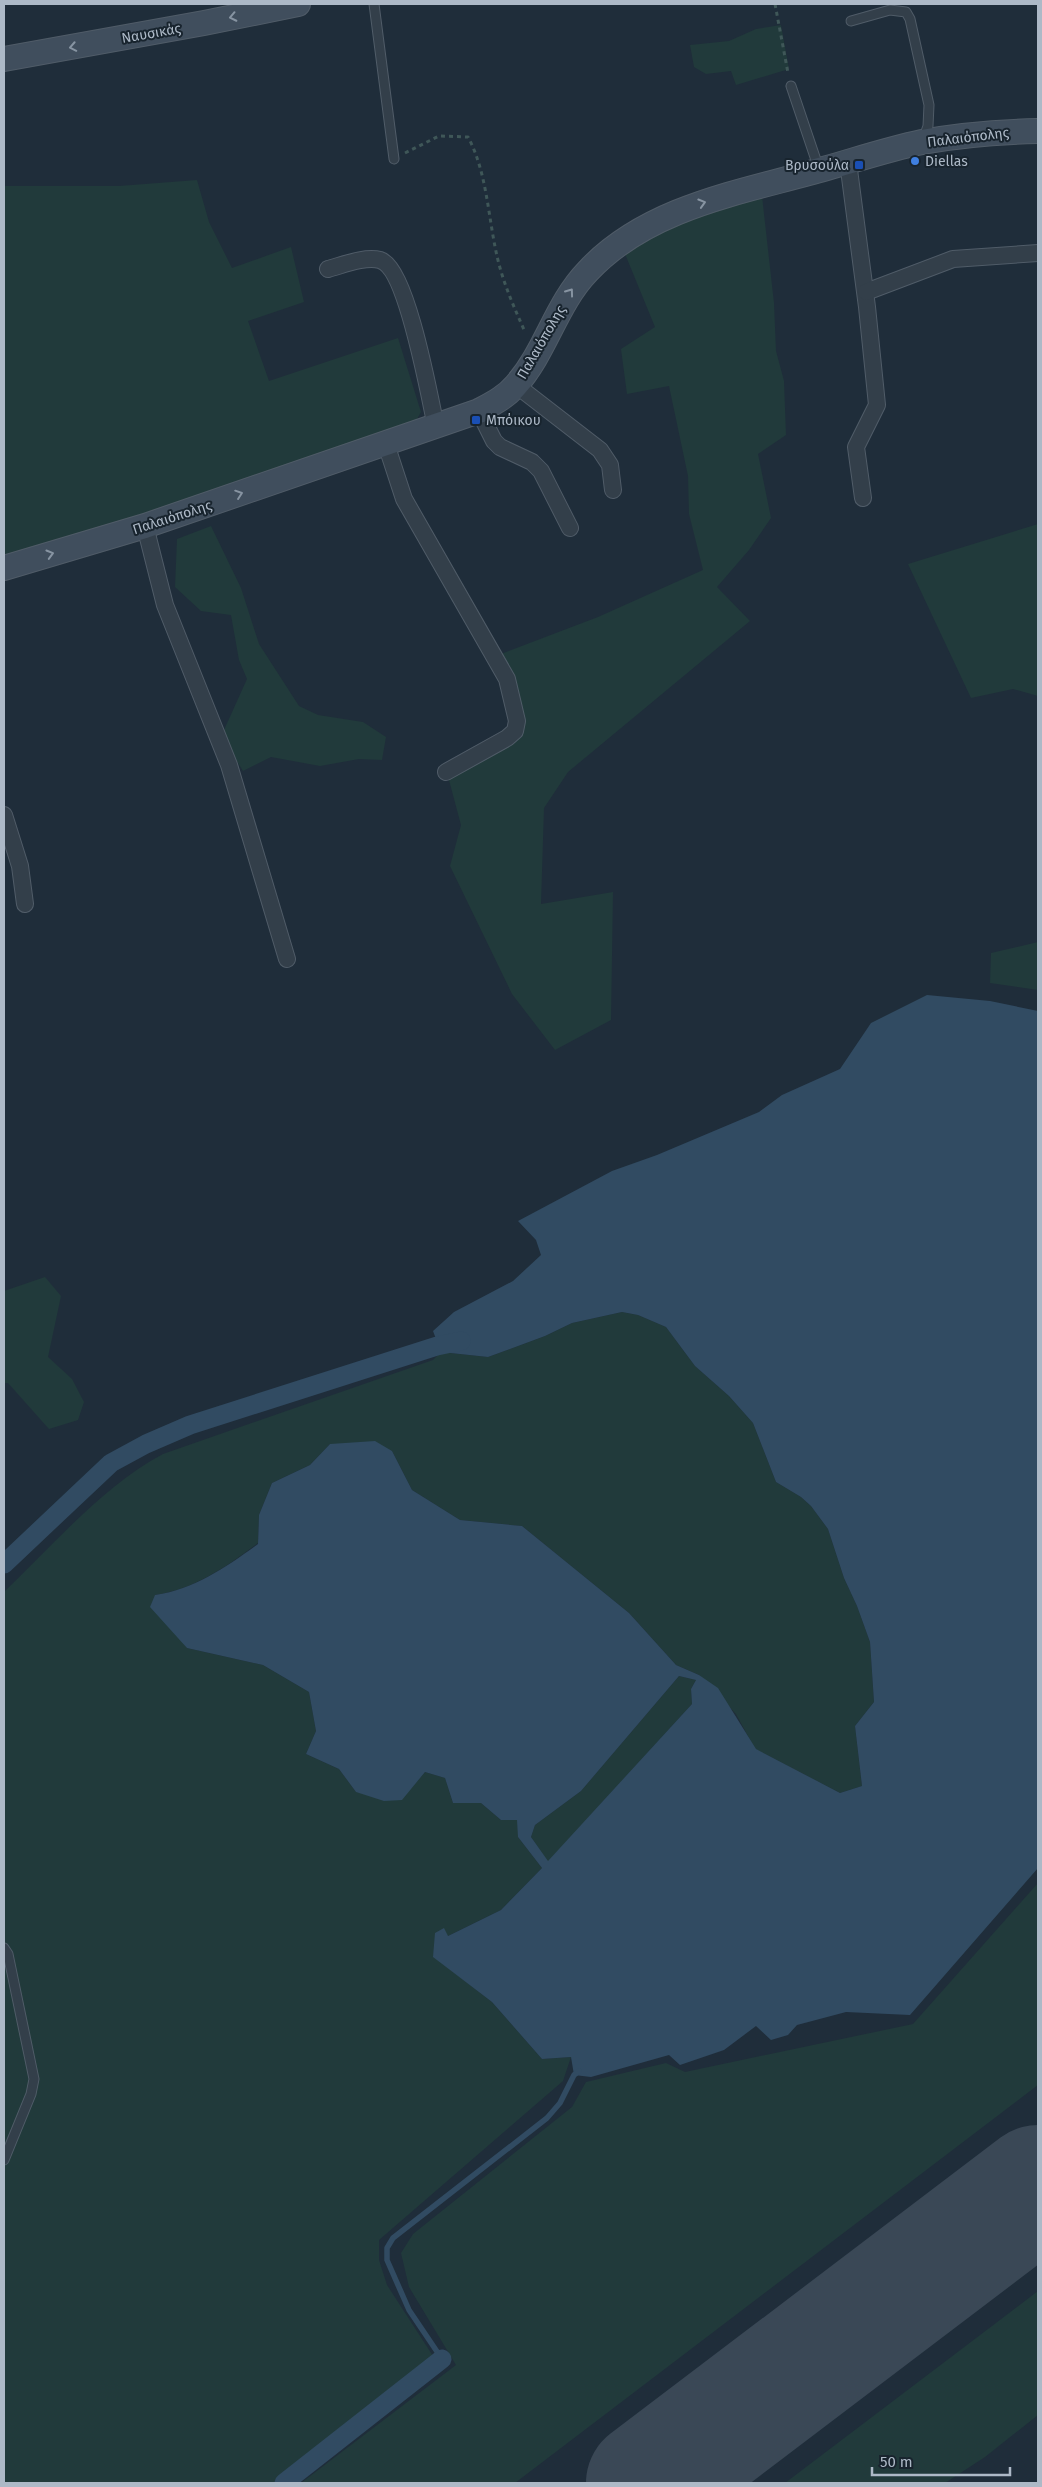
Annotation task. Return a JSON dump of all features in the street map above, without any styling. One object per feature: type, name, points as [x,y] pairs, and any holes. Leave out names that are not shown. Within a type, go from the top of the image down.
[{"type":"main road","name":"Ναυσικάς","points":[[4,59],[298,4]]},
{"type":"main road","name":"Παλαιόπολης","points":[[4,568],[145,526],[479,411],[494,403],[516,385],[535,356],[563,302],[577,283],[603,257],[636,233],[669,215],[695,205],[922,142],[977,134],[1038,131]]},
{"type":"street","points":[[848,162],[866,292],[877,405],[856,447],[863,498]]},
{"type":"street","points":[[866,292],[953,259],[1038,253]]},
{"type":"street","points":[[328,270],[364,260],[381,260],[391,268],[399,280],[406,301],[436,427]]},
{"type":"street","points":[[516,385],[600,450],[610,465],[613,490]]},
{"type":"street","points":[[479,411],[494,441],[500,447],[532,462],[541,470],[570,528]]},
{"type":"street","points":[[386,444],[404,500],[507,680],[517,721],[515,731],[507,738],[446,772]]},
{"type":"street","points":[[145,526],[167,612],[190,663],[229,765],[287,959]]},
{"type":"street","points":[[4,815],[20,866],[25,904]]},
{"type":"lane","points":[[374,4],[394,159]]},
{"type":"lane","points":[[851,21],[890,10],[906,12],[910,19],[929,105],[928,126],[922,142]]},
{"type":"lane","points":[[791,86],[819,170]]},
{"type":"lane","points":[[4,1948],[8,1954],[34,2078],[31,2094],[4,2160]]},
{"type":"path","points":[[775,4],[791,86]]},
{"type":"path","points":[[394,159],[439,136],[468,137],[479,161],[497,256],[508,293],[535,356]]},
{"type":"green space","points":[[781,25],[789,69],[736,85],[731,71],[706,74],[694,67],[690,45],[729,41],[756,29]]},
{"type":"green space","points":[[197,180],[209,222],[232,268],[291,247],[304,302],[248,321],[269,381],[398,338],[421,412],[417,419],[408,425],[188,502],[4,557],[4,186],[119,186]]},
{"type":"green space","points":[[762,196],[774,303],[776,351],[784,381],[786,435],[758,454],[771,518],[749,550],[717,587],[750,621],[568,772],[544,808],[541,904],[613,892],[611,1020],[555,1050],[512,994],[450,866],[461,825],[449,780],[518,737],[501,654],[598,617],[703,570],[689,514],[688,476],[669,386],[627,394],[621,349],[655,327],[623,249],[685,219]]},
{"type":"green space","points":[[1038,524],[1038,696],[1013,689],[971,698],[908,564]]},
{"type":"green space","points":[[211,526],[241,588],[259,644],[299,706],[318,715],[363,722],[386,737],[382,760],[359,759],[320,766],[271,757],[243,771],[231,752],[224,730],[247,679],[239,660],[231,615],[201,611],[175,587],[177,539]]},
{"type":"green space","points":[[1038,942],[1038,990],[990,983],[991,953]]},
{"type":"green space","points":[[45,1277],[61,1296],[48,1357],[72,1379],[84,1402],[78,1420],[49,1429],[8,1383],[4,1383],[4,1291]]},
{"type":"green space","points":[[622,1312],[638,1315],[666,1327],[695,1366],[729,1396],[753,1423],[776,1482],[801,1497],[811,1506],[828,1529],[844,1578],[857,1606],[870,1642],[874,1702],[855,1726],[862,1786],[840,1793],[755,1749],[736,1714],[699,1675],[676,1665],[629,1613],[522,1526],[460,1520],[412,1490],[392,1451],[330,1444],[310,1465],[272,1483],[259,1515],[258,1543],[210,1576],[183,1588],[155,1595],[187,1648],[263,1665],[309,1692],[316,1731],[306,1754],[339,1769],[356,1792],[401,1800],[425,1772],[445,1778],[453,1803],[481,1803],[501,1820],[518,1820],[518,1837],[542,1868],[501,1910],[448,1936],[433,1956],[492,2002],[542,2059],[571,2057],[563,2081],[379,2240],[379,2260],[387,2285],[433,2356],[273,2483],[4,2483],[4,1592],[99,1499],[141,1467],[163,1454],[433,1360],[441,1352],[488,1357],[545,1336],[572,1323]]},
{"type":"green space","points":[[679,1676],[696,1680],[691,1689],[692,1704],[548,1862],[531,1837],[535,1825],[581,1791]]},
{"type":"green space","points":[[1038,1883],[1038,2085],[515,2483],[301,2483],[456,2365],[409,2287],[401,2253],[413,2234],[572,2107],[586,2082],[666,2063],[685,2072],[913,2024]]},
{"type":"green space","points":[[1038,2291],[1038,2415],[985,2457],[945,2483],[785,2483]]},
{"type":"water","points":[[927,995],[990,1001],[1038,1011],[1038,1868],[910,2015],[846,2012],[797,2025],[788,2035],[771,2040],[756,2026],[724,2050],[680,2065],[669,2055],[591,2077],[574,2075],[571,2057],[542,2059],[492,2002],[433,1957],[435,1933],[444,1928],[448,1936],[501,1910],[542,1868],[518,1837],[517,1820],[501,1820],[481,1803],[453,1803],[445,1778],[425,1772],[402,1800],[384,1801],[356,1792],[339,1769],[306,1754],[316,1731],[309,1692],[263,1665],[187,1648],[150,1607],[155,1595],[183,1588],[210,1576],[258,1544],[259,1515],[272,1483],[310,1465],[330,1444],[375,1441],[392,1451],[412,1490],[460,1520],[522,1526],[629,1613],[676,1665],[699,1675],[718,1688],[756,1749],[840,1793],[862,1786],[855,1726],[874,1702],[870,1642],[857,1606],[844,1578],[828,1529],[811,1506],[801,1497],[776,1482],[753,1423],[729,1396],[695,1366],[666,1327],[638,1315],[622,1312],[572,1323],[545,1336],[488,1357],[441,1352],[433,1331],[454,1312],[513,1281],[541,1255],[536,1240],[518,1221],[612,1171],[657,1155],[759,1112],[782,1095],[840,1069],[871,1023]],"holes":[[[679,1676],[696,1680],[691,1689],[692,1704],[548,1861],[531,1837],[535,1825],[581,1791]]]},
{"type":"waterway","points":[[4,1564],[111,1463],[146,1444],[190,1425],[437,1346],[461,1341]]},
{"type":"waterway","points":[[442,2359],[409,2310],[387,2260],[387,2248],[393,2238],[547,2118],[560,2103],[574,2075],[579,2071]]},
{"type":"waterway","points":[[284,2483],[442,2359]]},
{"type":"runway","points":[[648,2483],[1038,2187]]},
{"type":"place","name":"Diellas","points":[[915,161]]},
{"type":"place","name":"Βρυσούλα","points":[[859,165]]},
{"type":"place","name":"Μπόικου","points":[[476,420]]}]
